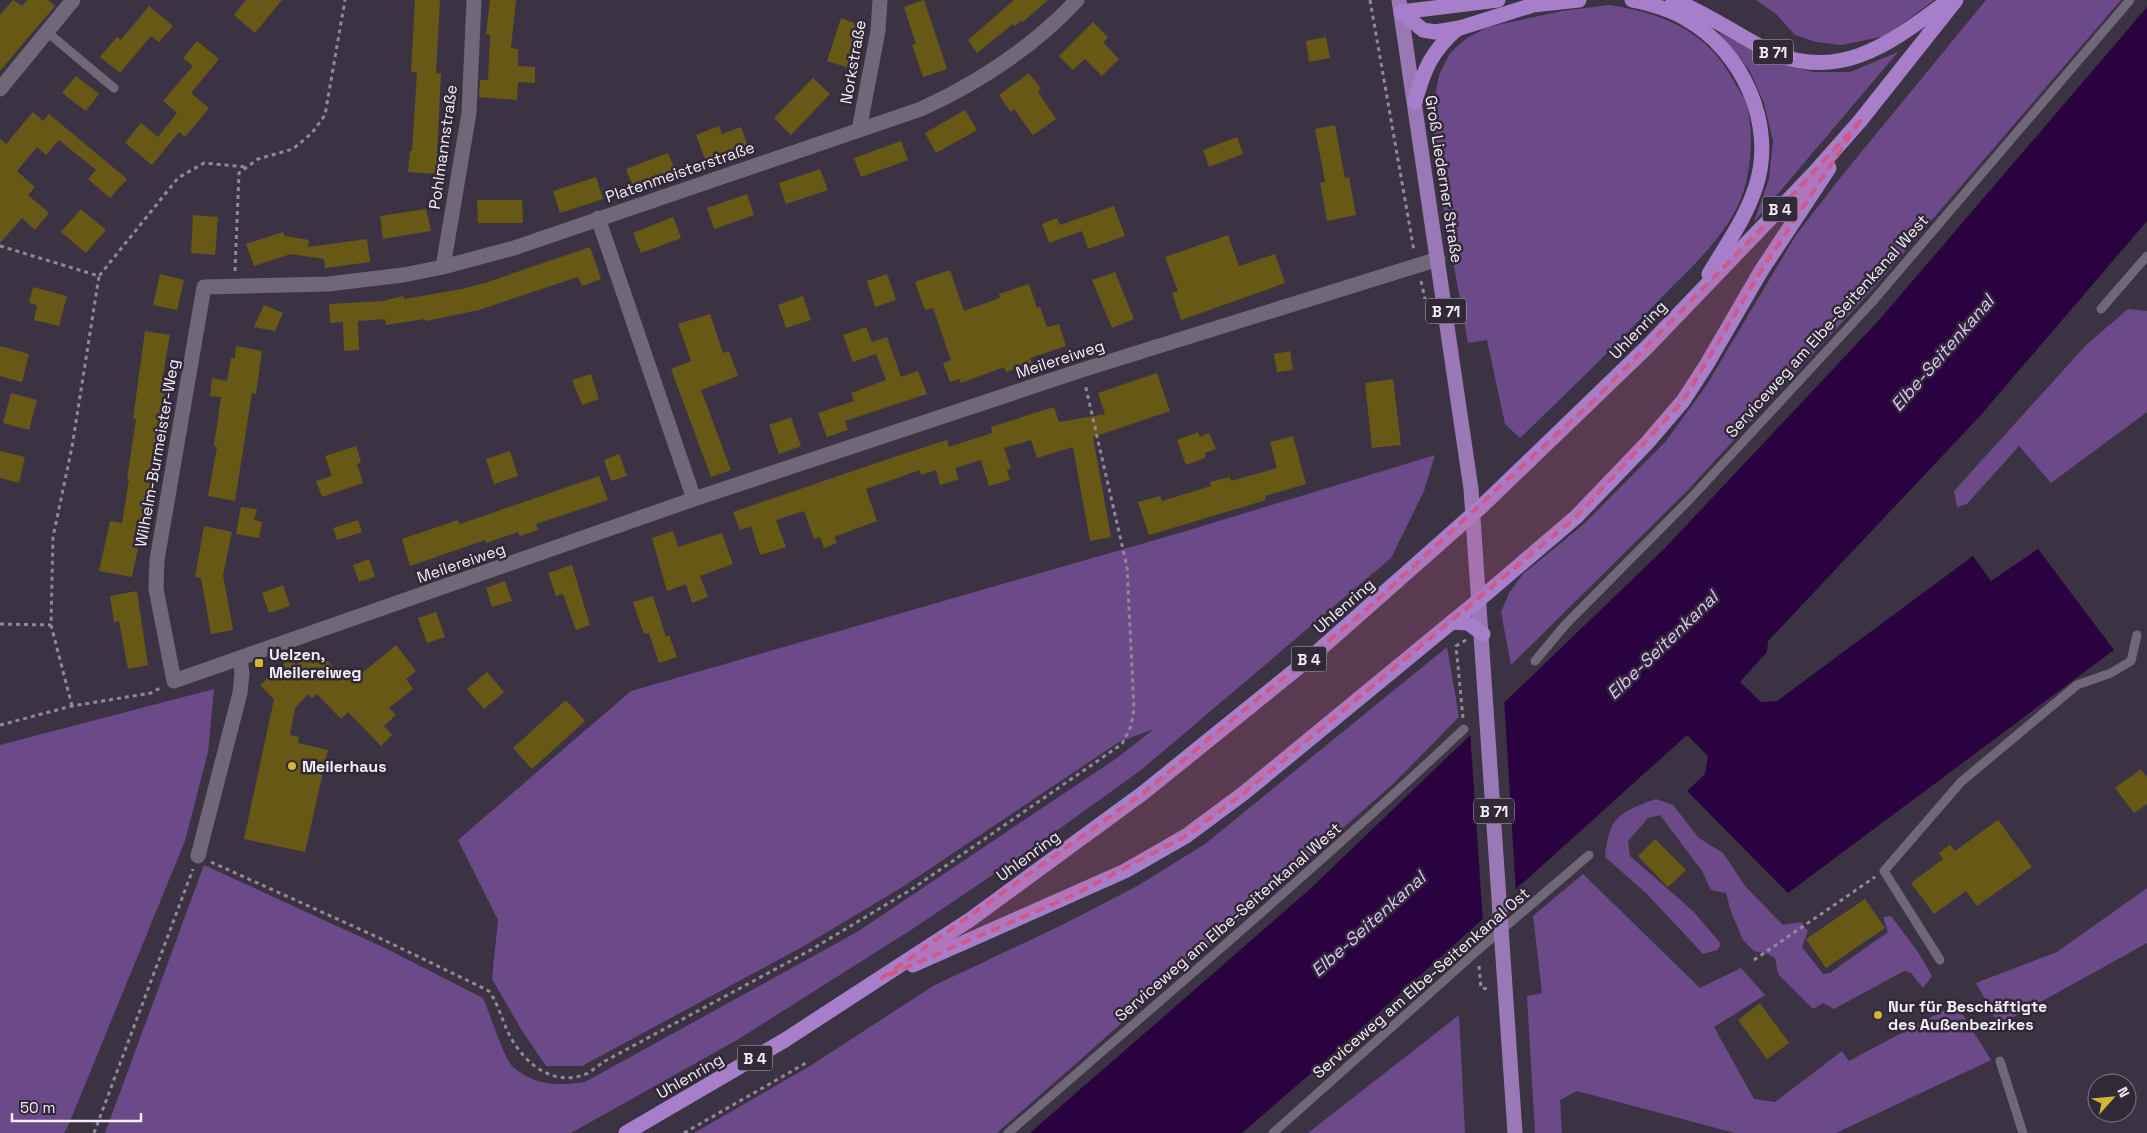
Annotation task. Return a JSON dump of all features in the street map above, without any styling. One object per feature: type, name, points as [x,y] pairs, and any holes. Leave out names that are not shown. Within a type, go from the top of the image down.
[{"type":"highway","points":[[1400,6],[1498,0]]},
{"type":"highway","points":[[1400,6],[1423,30],[1435,32],[1460,28],[1533,5],[1579,0]]},
{"type":"highway","points":[[1632,0],[1658,6],[1686,18],[1724,50],[1748,89],[1758,120],[1761,156],[1756,185],[1745,213],[1697,295]]},
{"type":"highway","name":"B 71","points":[[1673,0],[1711,16],[1767,50],[1783,56],[1817,62],[1850,59],[1881,48],[1950,0]]},
{"type":"highway","name":"Uhlenring","points":[[626,1133],[785,1040],[882,978],[1074,846],[1227,727],[1302,665],[1539,453],[1697,295],[1763,227],[1860,121],[1956,0]]},
{"type":"highway","points":[[1415,102],[1424,69],[1430,58],[1460,28]]},
{"type":"highway","points":[[882,978],[1072,896],[1125,871],[1186,836],[1244,793],[1576,518],[1606,488],[1683,401],[1707,364],[1761,271],[1860,121]]},
{"type":"highway","points":[[1452,622],[1468,623],[1478,639]]},
{"type":"main road","name":"Groß Liederner Straße","points":[[1400,6],[1471,489],[1480,599]]},
{"type":"main road","name":"B 71","points":[[1480,599],[1478,639],[1505,977],[1515,1133]]},
{"type":"street","points":[[0,89],[73,0]]},
{"type":"street","name":"Pohlmannstraße","points":[[443,267],[469,112],[474,0]]},
{"type":"street","name":"Norkstraße","points":[[860,130],[878,31],[880,0]]},
{"type":"street","name":"Platenmeisterstraße","points":[[260,285],[362,281],[443,267],[514,248],[921,109],[974,83],[1023,50],[1077,0]]},
{"type":"street","points":[[598,218],[694,499]]},
{"type":"street","name":"Meilereiweg","points":[[174,681],[694,499],[1082,370],[1438,259]]},
{"type":"street","name":"Wilhelm-Burmeister-Weg","points":[[174,681],[156,589],[157,560],[204,287],[260,285]]},
{"type":"street","points":[[198,856],[240,692],[242,673],[240,659]]},
{"type":"lane","name":"Serviceweg am Elbe-Seitenkanal West","points":[[1535,662],[1566,624],[1690,499],[1873,301],[2130,0]]},
{"type":"lane","points":[[47,32],[114,88]]},
{"type":"lane","points":[[2100,308],[2147,256]]},
{"type":"lane","points":[[1940,960],[1884,871],[1961,782],[2077,685],[2111,673],[2131,660],[2138,635]]},
{"type":"lane","name":"Serviceweg am Elbe-Seitenkanal West","points":[[1008,1133],[1286,893],[1464,729]]},
{"type":"lane","name":"Serviceweg am Elbe-Seitenkanal Ost","points":[[1273,1133],[1477,951],[1589,855]]},
{"type":"lane","points":[[2000,1060],[2023,1133]]},
{"type":"path","points":[[235,286],[239,173],[258,159],[292,149],[312,133],[325,115],[345,0]]},
{"type":"path","points":[[1370,0],[1416,265],[1426,304]]},
{"type":"path","points":[[72,706],[51,625],[53,538],[72,447],[99,276],[178,178],[204,163],[248,167]]},
{"type":"path","points":[[0,246],[99,276]]},
{"type":"path","points":[[94,1133],[198,856],[489,990],[498,1003],[510,1036],[524,1058],[542,1074],[564,1078],[585,1074],[605,1061],[809,951],[912,889],[1122,744],[1131,726],[1134,709],[1126,566],[1082,370]]},
{"type":"path","points":[[0,624],[51,625]]},
{"type":"path","points":[[1464,729],[1456,646],[1478,639]]},
{"type":"path","points":[[0,725],[72,706],[151,692],[174,681]]},
{"type":"path","points":[[1754,960],[1884,871]]},
{"type":"path","points":[[1477,951],[1481,988],[1492,989]]},
{"type":"path","points":[[684,1133],[806,1063]]},
{"type":"highlighted area","points":[[1860,121],[1761,271],[1683,401],[1576,517],[1244,793],[1186,836],[1072,896],[882,978],[1143,793],[1367,609],[1596,398],[1763,227]]},
{"type":"shaded area","points":[[1756,0],[1934,0],[1886,36],[1841,45],[1816,42],[1795,35],[1776,14]]},
{"type":"shaded area","points":[[1986,0],[2121,0],[1870,292],[1687,491],[1511,665],[1501,612],[1509,593],[1523,574],[1585,523],[1666,441],[1706,386],[1796,235],[1840,178]]},
{"type":"shaded area","points":[[1609,5],[1628,8],[1664,19],[1696,36],[1710,48],[1722,63],[1746,103],[1751,140],[1749,167],[1739,203],[1715,242],[1610,351],[1520,438],[1505,424],[1487,340],[1468,343],[1433,151],[1435,97],[1439,75],[1450,53],[1467,38],[1488,27],[1562,11]]},
{"type":"shaded area","points":[[1718,32],[1771,61],[1813,72],[1850,72],[1898,52],[1754,222],[1769,179],[1773,141],[1764,103],[1750,71]]},
{"type":"shaded area","points":[[2128,309],[2147,311],[2147,412],[2051,483],[2019,446],[1967,504],[1957,507],[1954,491],[2087,344]]},
{"type":"shaded area","points":[[1435,455],[1424,491],[1391,558],[1141,770],[1037,845],[914,928],[737,1040],[571,1133],[105,1133],[204,865],[387,949],[483,998],[509,1061],[520,1073],[547,1083],[585,1082],[857,932],[1117,758],[1154,729],[1119,742],[904,886],[804,946],[582,1066],[546,1066],[521,1029],[492,979],[498,920],[458,840],[631,691],[1183,532]]},
{"type":"shaded area","points":[[1447,647],[1459,717],[1394,783],[997,1133],[694,1133],[810,1066],[933,986],[1066,923],[1139,885],[1205,844]]},
{"type":"shaded area","points":[[214,689],[208,752],[185,841],[68,1126],[64,1133],[0,1133],[0,745]]},
{"type":"shaded area","points":[[1656,799],[1673,805],[1699,838],[1723,853],[1745,886],[1783,925],[1801,922],[1808,931],[1802,947],[1823,974],[1830,973],[1888,932],[1883,917],[1891,916],[1918,952],[1932,976],[1923,988],[1911,973],[1904,971],[1834,1009],[1823,1003],[1813,1009],[1778,974],[1775,958],[1768,954],[1754,951],[1743,940],[1731,912],[1726,893],[1711,890],[1702,871],[1660,815],[1648,818],[1628,841],[1630,856],[1693,911],[1721,944],[1717,950],[1703,954],[1647,894],[1605,857],[1610,832],[1618,818],[1633,808]]},
{"type":"shaded area","points":[[1583,874],[1700,988],[1741,968],[1765,995],[1714,1027],[1754,1099],[1775,1102],[1842,1051],[1849,1061],[1956,1004],[1991,1060],[1836,1133],[1735,1133],[1577,1091],[1560,1100],[1562,1133],[1535,1133],[1527,996],[1542,993],[1533,916]]},
{"type":"shaded area","points":[[2147,888],[2147,943],[1999,1025],[1976,983],[2057,952]]},
{"type":"shaded area","points":[[1459,1015],[1465,1133],[1308,1133]]},
{"type":"water","name":"Elbe-Seitenkanal","points":[[2147,7],[2147,221],[1979,417],[1768,641],[1767,652],[1740,682],[1761,702],[1777,701],[1973,556],[1991,581],[2038,549],[2114,650],[1788,893],[1687,791],[1705,774],[1708,756],[1687,735],[1333,1054],[1242,1133],[1030,1133],[1309,890],[1665,548],[1880,319]]},
{"type":"pier","points":[[1504,698],[1516,893],[1483,923],[1470,731]]},
{"type":"building","points":[[13,0],[22,6],[27,0],[48,0],[55,6],[0,71],[0,15]]},
{"type":"building","points":[[246,0],[282,0],[255,33],[234,15]]},
{"type":"building","points":[[415,0],[440,0],[436,73],[441,74],[437,154],[440,154],[438,174],[408,172],[410,151],[412,151],[417,72],[411,72]]},
{"type":"building","points":[[490,0],[516,0],[511,48],[518,49],[518,66],[535,67],[535,83],[518,82],[517,100],[479,97],[480,80],[488,80],[490,35],[486,34]]},
{"type":"building","points":[[924,0],[947,69],[923,77],[912,45],[916,44],[904,7]]},
{"type":"building","points":[[1014,0],[1048,0],[1023,22],[1021,20],[1015,26],[1013,24],[977,53],[968,40]]},
{"type":"building","points":[[149,6],[173,26],[159,42],[151,36],[120,73],[100,57],[117,37],[121,40]]},
{"type":"building","points":[[841,18],[863,26],[849,68],[827,61]]},
{"type":"building","points":[[1093,22],[1108,37],[1103,42],[1119,59],[1102,76],[1085,59],[1073,70],[1059,56]]},
{"type":"building","points":[[1326,37],[1330,58],[1309,62],[1306,41]]},
{"type":"building","points":[[197,41],[219,59],[191,93],[209,108],[185,137],[179,132],[152,165],[125,143],[141,123],[158,137],[177,113],[163,101],[193,66],[183,58]]},
{"type":"building","points":[[1029,73],[1041,89],[1038,92],[1056,119],[1033,135],[1014,109],[1011,112],[999,95]]},
{"type":"building","points":[[76,76],[99,94],[86,111],[62,93]]},
{"type":"building","points":[[813,78],[830,94],[791,135],[774,118]]},
{"type":"building","points":[[965,110],[977,130],[936,153],[925,133]]},
{"type":"building","points":[[33,112],[43,121],[49,114],[127,179],[110,198],[88,179],[96,170],[59,140],[46,155],[37,147],[17,171],[35,187],[28,195],[49,213],[35,230],[22,218],[0,243],[0,139],[6,144]]},
{"type":"building","points":[[1335,125],[1345,178],[1349,177],[1356,215],[1327,221],[1320,183],[1325,182],[1315,129]]},
{"type":"building","points":[[719,126],[722,134],[741,127],[749,149],[707,165],[696,135]]},
{"type":"building","points":[[1237,137],[1243,154],[1209,167],[1203,150]]},
{"type":"building","points":[[901,141],[908,160],[861,177],[854,158]]},
{"type":"building","points":[[668,153],[677,175],[635,191],[626,169]]},
{"type":"building","points":[[820,169],[828,190],[786,204],[779,183]]},
{"type":"building","points":[[596,177],[603,199],[560,213],[553,191]]},
{"type":"building","points":[[747,194],[754,215],[714,229],[707,208]]},
{"type":"building","points":[[477,200],[522,200],[523,223],[478,223]]},
{"type":"building","points":[[1114,206],[1125,236],[1088,249],[1082,231],[1049,243],[1042,224],[1057,218],[1060,225]]},
{"type":"building","points":[[81,209],[106,230],[86,253],[61,232]]},
{"type":"building","points":[[426,209],[431,231],[383,239],[380,216]]},
{"type":"building","points":[[193,215],[218,217],[215,255],[191,253]]},
{"type":"building","points":[[673,217],[681,238],[641,253],[633,233]]},
{"type":"building","points":[[283,232],[285,236],[309,240],[308,247],[367,239],[370,262],[325,268],[324,259],[291,254],[254,266],[246,244]]},
{"type":"building","points":[[1228,235],[1239,266],[1275,254],[1285,283],[1181,320],[1172,293],[1178,291],[1165,257]]},
{"type":"building","points":[[590,247],[601,279],[582,286],[578,277],[479,310],[426,321],[425,319],[386,325],[385,319],[358,321],[359,350],[344,351],[343,322],[330,323],[329,304],[383,301],[403,296],[404,299],[462,289]]},
{"type":"building","points":[[950,270],[964,311],[1000,298],[999,294],[1029,284],[1037,308],[1040,307],[1047,327],[1059,324],[1066,346],[1030,358],[1032,363],[1006,372],[1004,367],[961,383],[959,379],[950,382],[943,363],[951,360],[933,308],[925,310],[915,282]]},
{"type":"building","points":[[1115,272],[1134,319],[1112,328],[1092,280]]},
{"type":"building","points":[[160,274],[184,280],[177,310],[153,305]]},
{"type":"building","points":[[887,274],[896,300],[875,307],[867,281]]},
{"type":"building","points":[[33,287],[67,296],[59,326],[34,320],[37,305],[29,303]]},
{"type":"building","points":[[803,296],[811,320],[786,328],[778,305]]},
{"type":"building","points":[[264,305],[283,313],[275,331],[254,327]]},
{"type":"building","points":[[710,314],[723,353],[729,351],[738,376],[701,390],[731,470],[711,477],[671,369],[691,361],[678,324]]},
{"type":"building","points":[[866,327],[872,342],[887,337],[901,377],[918,371],[927,394],[845,421],[848,430],[827,437],[818,413],[854,401],[851,393],[886,380],[876,354],[853,362],[843,335]]},
{"type":"building","points":[[145,331],[170,335],[162,381],[166,381],[157,440],[160,441],[132,577],[99,571],[110,521],[122,523],[129,479],[127,479],[136,419],[133,419]]},
{"type":"building","points":[[0,346],[29,354],[22,382],[0,376]]},
{"type":"building","points":[[236,346],[262,351],[256,394],[252,393],[235,501],[208,496],[217,447],[214,446],[221,397],[210,396],[212,378],[227,381],[231,358],[235,358]]},
{"type":"building","points":[[1290,351],[1293,370],[1277,372],[1274,354]]},
{"type":"building","points":[[1157,373],[1170,411],[1093,437],[1111,537],[1090,541],[1073,447],[1037,458],[1031,440],[1004,448],[1011,468],[1007,470],[1010,480],[989,486],[981,460],[955,468],[959,479],[940,485],[936,470],[921,475],[920,470],[866,489],[877,521],[834,537],[837,543],[824,548],[820,537],[814,539],[804,511],[776,520],[786,547],[760,555],[751,526],[740,530],[733,512],[947,440],[949,447],[992,433],[991,427],[1054,407],[1059,422],[1105,414],[1098,393]]},
{"type":"building","points":[[591,374],[599,399],[582,405],[572,380]]},
{"type":"building","points":[[1393,379],[1401,445],[1372,448],[1365,383]]},
{"type":"building","points":[[11,393],[37,400],[29,430],[3,423]]},
{"type":"building","points":[[791,417],[801,446],[779,454],[769,425]]},
{"type":"building","points":[[1198,432],[1200,437],[1209,433],[1216,449],[1205,453],[1205,458],[1186,465],[1177,440]]},
{"type":"building","points":[[1293,436],[1306,484],[1265,496],[1266,500],[1149,535],[1138,502],[1160,496],[1162,501],[1211,486],[1210,482],[1230,477],[1231,481],[1277,468],[1270,442]]},
{"type":"building","points":[[356,446],[361,462],[357,464],[363,483],[322,497],[316,481],[332,476],[325,456]]},
{"type":"building","points":[[0,451],[25,457],[19,483],[0,478]]},
{"type":"building","points":[[510,451],[518,476],[494,484],[486,459]]},
{"type":"building","points":[[619,454],[627,476],[611,481],[604,460]]},
{"type":"building","points":[[599,476],[608,500],[536,524],[538,530],[520,536],[518,532],[486,543],[485,540],[410,566],[402,539],[458,520],[460,524]]},
{"type":"building","points":[[241,507],[257,509],[254,520],[262,522],[259,538],[236,534]]},
{"type":"building","points":[[358,520],[362,532],[337,540],[333,528]]},
{"type":"building","points":[[204,526],[232,532],[223,575],[233,630],[211,634],[201,578],[195,577]]},
{"type":"building","points":[[673,531],[678,547],[722,533],[733,564],[700,576],[708,597],[692,603],[686,584],[667,591],[652,538]]},
{"type":"building","points":[[369,559],[375,577],[359,582],[353,565]]},
{"type":"building","points":[[572,565],[590,625],[576,630],[563,594],[556,596],[548,573]]},
{"type":"building","points":[[505,581],[512,601],[492,607],[486,588]]},
{"type":"building","points":[[283,585],[290,606],[269,613],[262,593]]},
{"type":"building","points":[[137,591],[148,665],[128,669],[119,621],[114,622],[110,596]]},
{"type":"building","points":[[653,596],[666,637],[669,635],[677,657],[659,663],[649,633],[644,634],[633,602]]},
{"type":"building","points":[[436,612],[445,637],[427,643],[418,618]]},
{"type":"building","name":"Meilerhaus","points":[[396,645],[416,671],[406,679],[413,689],[389,708],[396,715],[384,726],[392,735],[381,746],[348,712],[341,719],[317,694],[312,698],[308,694],[295,708],[290,735],[299,737],[298,743],[328,750],[305,852],[244,839],[274,699],[260,685],[290,658],[296,665],[306,656],[313,664],[322,655],[343,678],[348,673],[355,679]]},
{"type":"building","points":[[487,672],[504,692],[484,709],[467,689]]},
{"type":"building","points":[[566,700],[585,721],[532,769],[513,748]]},
{"type":"building","points":[[2141,769],[2147,777],[2147,804],[2134,813],[2115,788]]},
{"type":"building","points":[[1998,820],[2032,867],[1977,906],[1966,891],[1934,914],[1911,883],[1943,859],[1939,853],[1950,845],[1955,851]]},
{"type":"building","points":[[1655,839],[1686,870],[1668,887],[1638,856]]},
{"type":"building","points":[[1865,899],[1885,928],[1826,968],[1806,939]]},
{"type":"building","points":[[1760,1003],[1789,1043],[1767,1059],[1738,1020]]},
{"type":"place","name":"Uelzen, Meilereiweg","points":[[259,663]]},
{"type":"place","name":"Meilerhaus","points":[[292,766]]},
{"type":"place","name":"Nur für Beschäftigte des Außenbezirkes","points":[[1878,1015]]}]
